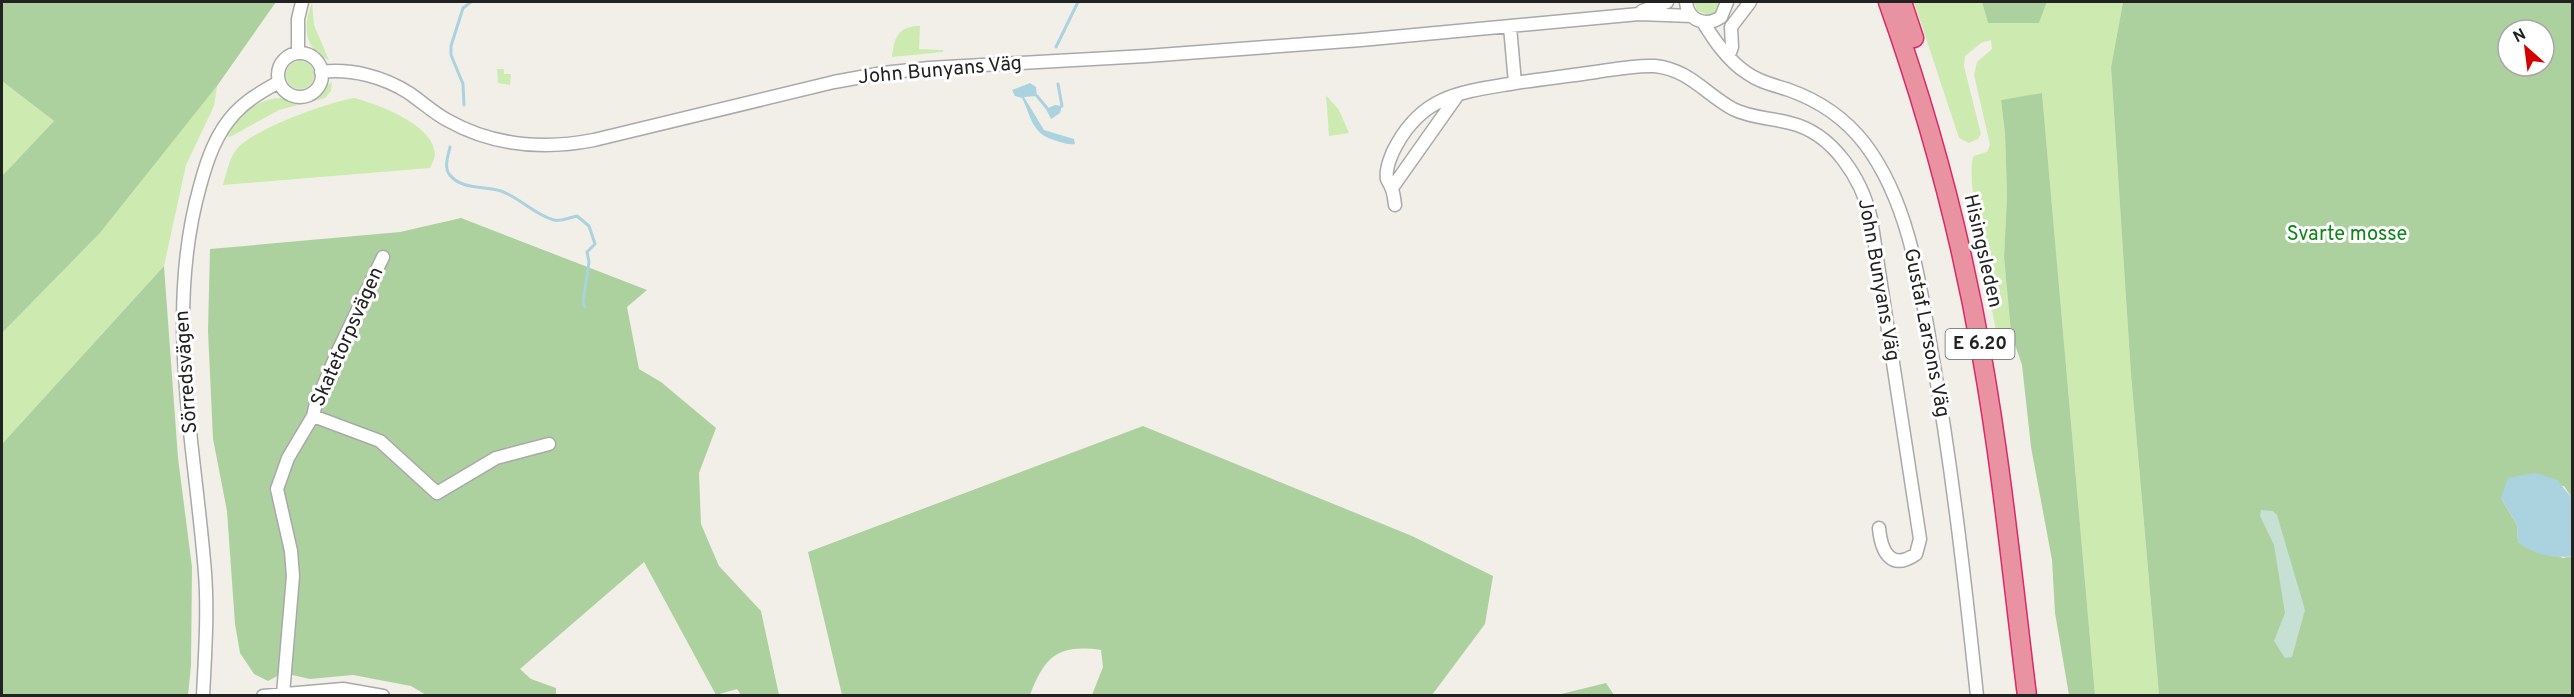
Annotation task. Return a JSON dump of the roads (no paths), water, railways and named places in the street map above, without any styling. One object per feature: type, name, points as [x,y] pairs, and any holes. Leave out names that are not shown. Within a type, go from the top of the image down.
[{"type":"highway","points":[[1880,2],[1897,52],[1909,62]]},
{"type":"highway","name":"Hisingsleden","points":[[1888,2],[1909,62],[1954,224],[1979,339],[2001,486],[2027,696]]},
{"type":"highway","name":"Hisingsleden","points":[[1902,2],[1945,141],[1987,317],[2004,418],[2039,696]]},
{"type":"street","points":[[298,53],[298,19],[302,2]]},
{"type":"street","name":"John Bunyans Väg","points":[[1639,14],[1667,2]]},
{"type":"street","name":"Gustaf Larsons Väg","points":[[1686,2],[1720,48],[1749,75],[1806,96],[1845,122],[1877,161],[1898,208],[1916,274],[1939,391],[1959,534],[1977,696]]},
{"type":"street","points":[[1729,55],[1732,47],[1731,27],[1750,2]]},
{"type":"street","points":[[1697,19],[1716,21],[1726,7]]},
{"type":"street","points":[[1726,7],[1722,25],[1729,55]]},
{"type":"street","name":"John Bunyans Väg","points":[[321,72],[347,72],[385,81],[408,92],[446,120],[488,137],[520,145],[556,146],[594,140],[814,87],[883,73],[929,68],[1146,57],[1639,14],[1697,19]]},
{"type":"street","points":[[1510,27],[1515,83]]},
{"type":"street","points":[[298,53],[314,58],[321,72],[317,87],[305,96],[289,94],[279,82],[278,72],[282,63],[289,56],[298,53]]},
{"type":"street","name":"John Bunyans Väg","points":[[1395,205],[1392,188],[1387,179],[1388,167],[1394,148],[1419,113],[1432,104],[1457,96],[1515,83],[1639,66],[1663,68],[1691,77],[1716,98],[1735,110],[1797,124],[1817,134],[1833,148],[1859,185],[1866,199],[1871,219],[1920,539],[1916,554],[1900,560],[1889,557],[1882,548],[1879,528]]},
{"type":"street","name":"Sörredsvägen","points":[[203,696],[205,576],[183,354],[182,305],[185,259],[190,225],[204,173],[220,133],[246,102],[279,82]]},
{"type":"street","points":[[1392,188],[1457,96]]},
{"type":"street","name":"Skatetorpsvägen","points":[[290,694],[283,680],[294,576],[291,551],[277,489],[288,458],[313,416],[316,403],[338,351],[383,257]]},
{"type":"street","name":"Skatetorpsvägen","points":[[313,416],[380,441],[437,493],[496,458],[549,444]]},
{"type":"street","points":[[262,696],[343,689],[374,692],[383,696]]},
{"type":"water","points":[[1030,83],[1036,87],[1037,96],[1024,97],[1044,130],[1074,139],[1075,144],[1066,144],[1048,138],[1037,130],[1022,98],[1015,96],[1012,90]]},
{"type":"water","points":[[1055,105],[1062,106],[1060,113],[1051,119],[1046,109]]},
{"type":"water","points":[[2536,473],[2557,480],[2572,498],[2572,556],[2543,555],[2518,542],[2517,525],[2501,498],[2508,478]]},
{"type":"waterway","points":[[464,105],[463,84],[451,55],[451,46],[463,8],[471,2]]},
{"type":"waterway","points":[[1056,47],[1078,2]]},
{"type":"waterway","points":[[1058,84],[1062,106]]},
{"type":"waterway","points":[[1037,96],[1047,108]]},
{"type":"waterway","points":[[450,147],[447,168],[449,174],[460,183],[501,191],[547,218],[563,220],[577,216],[589,226],[595,244],[587,252],[589,262],[583,302],[585,307]]},
{"type":"park label","name":"Svarte mosse","points":[[2347,235]]}]
